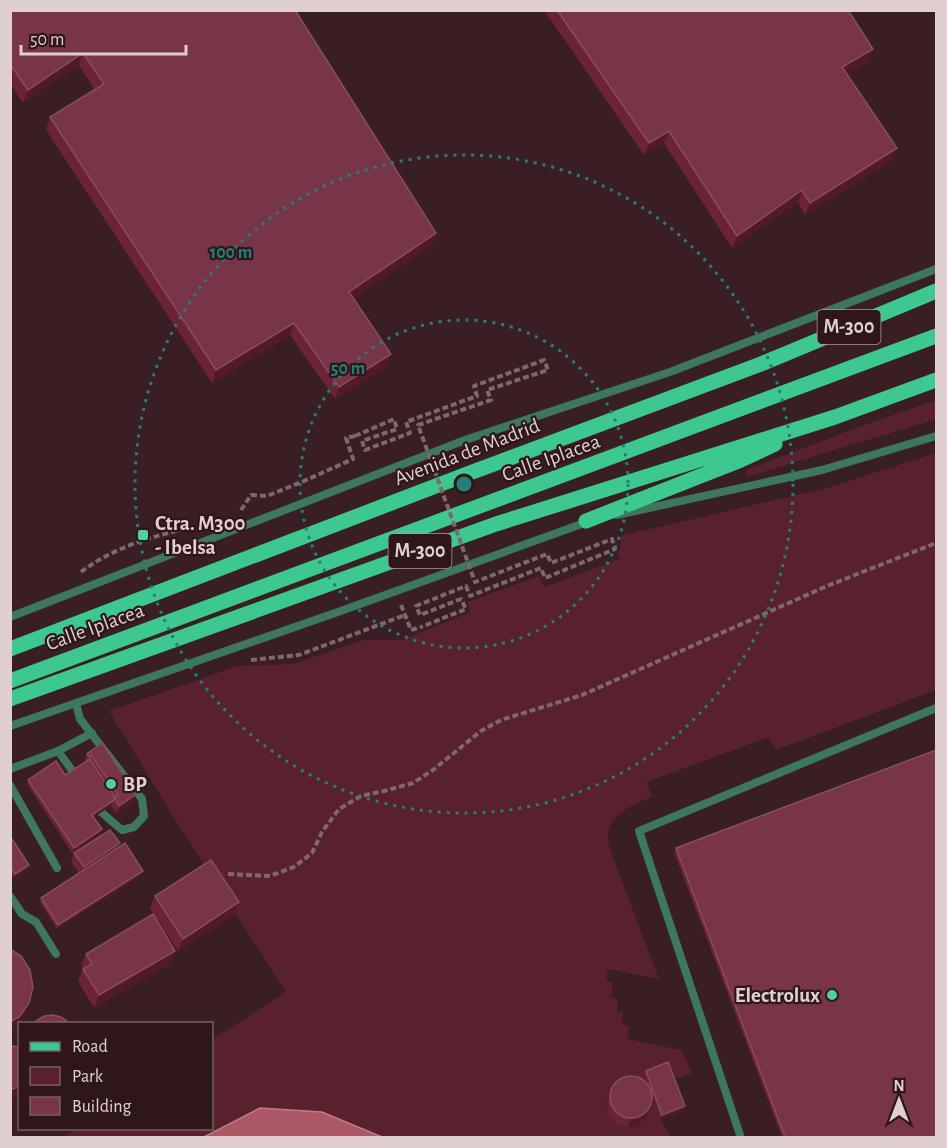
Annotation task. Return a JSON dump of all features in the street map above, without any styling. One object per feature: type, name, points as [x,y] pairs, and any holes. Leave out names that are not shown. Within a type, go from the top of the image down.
[{"type":"main road","name":"Avenida de Madrid","points":[[10,649],[761,364],[936,291]]},
{"type":"main road","points":[[761,364],[936,302]]},
{"type":"main road","name":"Calle Iplacea","points":[[10,681],[936,336]]},
{"type":"main road","name":"M-300","points":[[10,699],[496,524],[835,417],[936,380]]},
{"type":"main road","points":[[586,521],[741,460],[835,417]]},
{"type":"lane","points":[[10,617],[465,440],[670,372],[936,269]]},
{"type":"lane","name":"M-300","points":[[10,726],[338,612],[586,521],[822,470],[936,436]]},
{"type":"lane","points":[[76,703],[80,718],[142,799],[144,816],[134,827],[122,830],[101,812]]},
{"type":"lane","points":[[741,1137],[639,831],[936,708]]},
{"type":"lane","points":[[10,769],[58,751],[92,733]]},
{"type":"lane","points":[[58,751],[74,772]]},
{"type":"lane","points":[[10,785],[57,867]]},
{"type":"lane","points":[[10,896],[22,914],[36,922],[56,954]]},
{"type":"path","points":[[236,513],[243,509],[251,495],[267,496],[352,459],[346,438],[394,419],[397,429],[362,441],[364,450],[410,433],[406,422],[477,396],[474,386],[544,360],[548,370],[487,390],[491,400],[418,425],[475,582],[548,554],[551,563],[612,539],[615,549],[545,578],[541,568],[470,596],[466,586],[416,606],[420,615],[461,599],[466,609],[411,630],[400,605],[408,601]]},
{"type":"path","points":[[80,572],[96,560],[146,539],[203,525]]},
{"type":"path","points":[[228,874],[270,876],[294,867],[312,853],[322,832],[339,809],[361,796],[413,783],[433,770],[481,731],[501,720],[582,695],[827,586],[936,543]]},
{"type":"path","points":[[525,557],[547,550]]},
{"type":"path","points":[[469,577],[480,573]]},
{"type":"path","points":[[240,661],[299,655],[405,615]]},
{"type":"green space","points":[[936,400],[936,419],[748,477],[746,470]]},
{"type":"green space","points":[[936,453],[936,690],[776,750],[769,737],[647,782],[652,797],[625,809],[613,821],[609,829],[610,849],[659,979],[608,969],[606,980],[613,983],[611,997],[618,999],[617,1011],[623,1012],[622,1024],[629,1027],[627,1039],[681,1050],[692,1073],[672,1080],[661,1119],[670,1137],[62,1138],[74,1130],[213,1130],[213,1039],[286,992],[172,815],[109,711],[238,666],[293,664],[364,640],[403,640],[470,612],[468,602],[539,576],[544,587],[620,559],[617,553],[621,548],[620,536],[827,488]],"holes":[[[613,1090],[649,1106],[645,1118],[638,1124],[629,1126],[612,1119],[607,1111],[607,1101]]]},
{"type":"shaded area","points":[[260,1108],[322,1112],[382,1137],[204,1137]]},
{"type":"building","points":[[10,10],[295,10],[436,233],[349,292],[391,354],[339,387],[294,323],[216,370],[50,117],[104,84],[83,53],[28,90],[10,64]]},
{"type":"building","points":[[557,10],[848,10],[873,49],[842,67],[897,148],[810,203],[802,190],[737,236],[669,131],[649,143]]},
{"type":"building","points":[[102,743],[136,794],[119,806],[114,797],[118,795],[91,755],[89,757],[87,754]]},
{"type":"building","name":"Electrolux","points":[[936,750],[936,1137],[785,1137],[676,848]]},
{"type":"building","points":[[90,759],[115,797],[113,801],[92,815],[102,829],[74,848],[28,780],[56,761],[65,775]]},
{"type":"building","points":[[110,830],[120,843],[84,867],[74,853]]},
{"type":"building","points":[[10,836],[29,865],[15,874],[10,866]]},
{"type":"building","points":[[125,843],[143,871],[58,925],[41,898]]},
{"type":"building","points":[[211,860],[239,902],[183,939],[155,896]]},
{"type":"building","points":[[153,914],[175,951],[99,995],[83,969],[92,964],[86,954]]},
{"type":"building","points":[[10,949],[21,956],[30,970],[33,987],[29,1003],[19,1017],[10,1022]]},
{"type":"building","points":[[44,1016],[61,1017],[68,1022],[35,1022]]},
{"type":"building","points":[[10,1045],[18,1047],[18,1087],[10,1090]]},
{"type":"building","points":[[668,1062],[685,1106],[662,1115],[646,1071]]},
{"type":"building","points":[[631,1076],[639,1077],[646,1082],[651,1089],[651,1105],[646,1112],[639,1117],[631,1118],[623,1117],[616,1112],[611,1105],[610,1097],[611,1089],[616,1082],[623,1077]]},
{"type":"place","name":"Ctra. M300 - Ibelsa","points":[[143,535]]},
{"type":"place","name":"BP","points":[[111,784]]},
{"type":"place","name":"Electrolux","points":[[832,995]]}]
